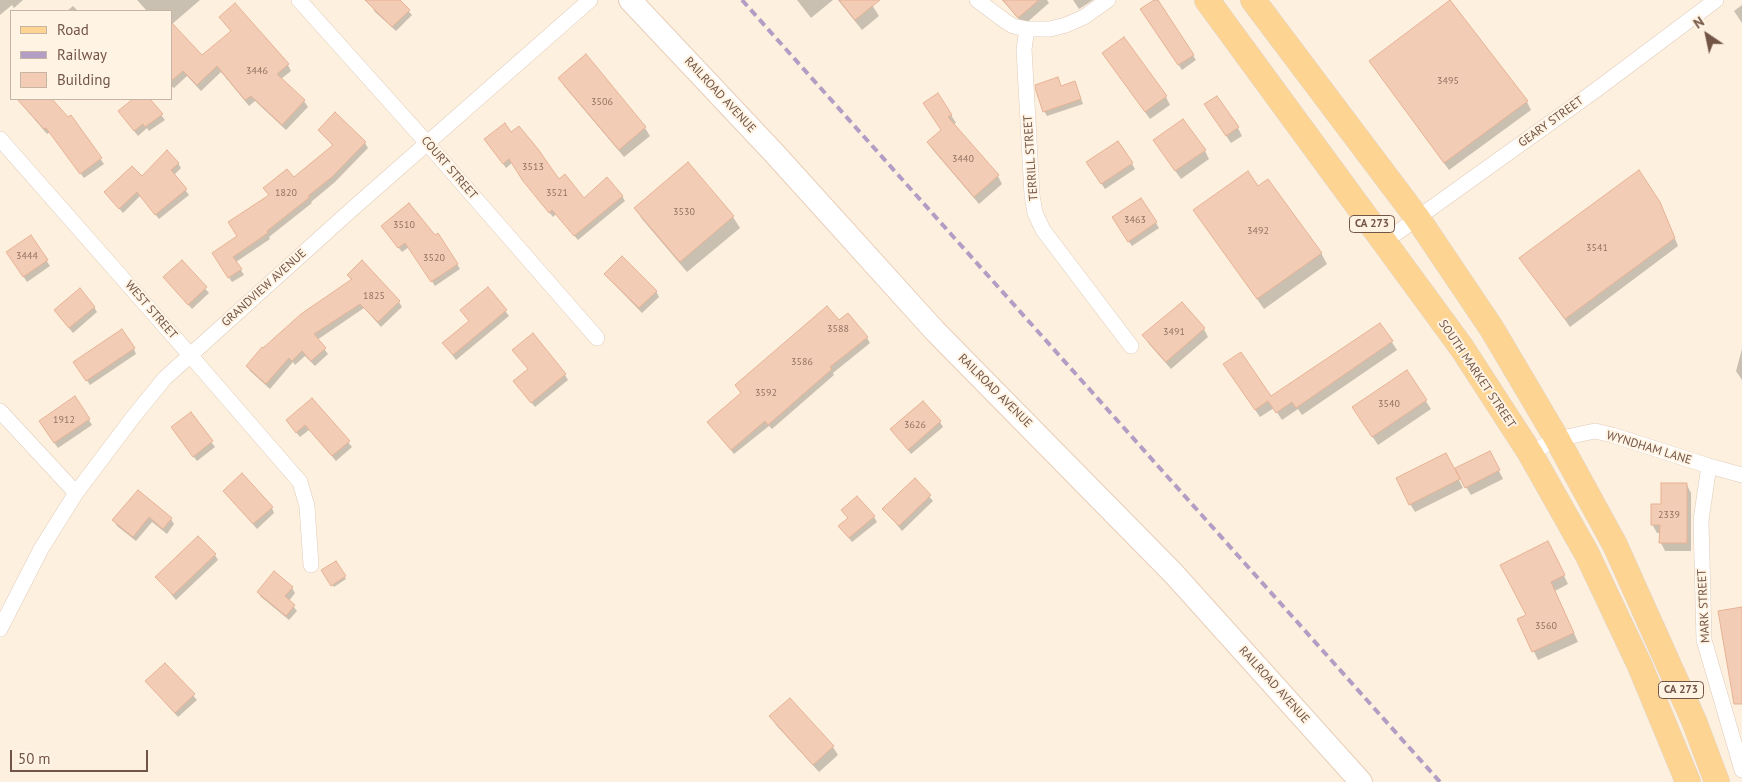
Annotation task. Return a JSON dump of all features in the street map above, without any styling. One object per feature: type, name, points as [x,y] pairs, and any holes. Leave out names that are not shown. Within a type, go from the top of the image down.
[{"type":"main road","name":"RAILROAD AVENUE","points":[[630,0],[775,154],[935,331],[1174,574],[1361,782]]},
{"type":"main road","name":"SOUTH MARKET STREET","points":[[1207,0],[1462,348],[1530,453],[1587,554],[1640,666],[1688,782]]},
{"type":"main road","name":"CA 273","points":[[1253,0],[1418,219],[1492,329],[1557,439],[1615,545],[1694,721],[1717,782]]},
{"type":"street","name":"COURT STREET","points":[[299,0],[428,143],[597,338]]},
{"type":"street","name":"GRANDVIEW AVENUE","points":[[0,628],[41,549],[76,493],[149,397],[166,378],[190,354],[590,0]]},
{"type":"street","points":[[977,0],[1013,26],[1027,29],[1050,29],[1066,25],[1084,17],[1108,0]]},
{"type":"street","name":"GEARY STREET","points":[[1384,242],[1596,90],[1716,0]]},
{"type":"street","name":"TERRILL STREET","points":[[1027,29],[1024,49],[1032,195],[1035,213],[1043,230],[1131,346]]},
{"type":"street","name":"WEST STREET","points":[[0,139],[300,482],[307,506],[311,565]]},
{"type":"street","points":[[0,411],[76,493]]},
{"type":"street","name":"WYNDHAM LANE","points":[[1530,453],[1557,439],[1594,431],[1742,475]]},
{"type":"street","name":"MARK STREET","points":[[1709,466],[1701,520],[1704,640],[1742,770]]},
{"type":"building","points":[[365,0],[400,0],[410,10],[392,27]]},
{"type":"building","points":[[839,0],[880,0],[855,20]]},
{"type":"building","points":[[1003,0],[1039,0],[1018,18]]},
{"type":"building","points":[[1154,0],[1158,0],[1194,55],[1178,65],[1140,9]]},
{"type":"building","points":[[1450,0],[1528,101],[1444,163],[1369,61]]},
{"type":"building","points":[[235,3],[289,64],[277,74],[305,100],[282,125],[251,96],[245,100],[217,66],[197,85],[183,71],[172,80],[172,23],[202,55],[231,31],[219,17]]},
{"type":"building","points":[[1124,37],[1167,96],[1145,112],[1102,53]]},
{"type":"building","points":[[586,54],[646,127],[619,150],[558,78]]},
{"type":"building","points":[[1058,77],[1061,86],[1075,81],[1081,99],[1043,112],[1035,85]]},
{"type":"building","points":[[938,93],[952,115],[948,117],[999,175],[974,197],[927,142],[941,130],[923,103]]},
{"type":"building","points":[[1217,96],[1239,127],[1226,136],[1204,104]]},
{"type":"building","points":[[18,100],[53,100],[68,117],[71,115],[102,158],[80,174],[46,128],[44,129]]},
{"type":"building","points":[[132,100],[151,100],[163,114],[145,127],[143,124],[134,131],[118,111]]},
{"type":"building","points":[[335,112],[366,142],[332,177],[308,196],[310,197],[267,231],[268,233],[233,257],[242,269],[228,278],[212,253],[237,236],[228,222],[269,195],[263,188],[287,169],[294,177],[333,145],[318,130]]},
{"type":"building","points":[[1183,119],[1206,150],[1175,171],[1153,140]]},
{"type":"building","points":[[505,123],[511,132],[519,126],[559,179],[565,174],[584,198],[607,177],[623,196],[574,236],[552,210],[549,213],[523,181],[509,159],[503,164],[484,139]]},
{"type":"building","points":[[1118,141],[1133,163],[1101,184],[1086,162]]},
{"type":"building","points":[[167,150],[179,163],[171,170],[187,189],[155,215],[137,192],[119,209],[104,192],[132,166],[142,176]]},
{"type":"building","points":[[688,162],[734,216],[680,262],[634,208]]},
{"type":"building","points":[[1639,170],[1660,202],[1675,238],[1565,319],[1519,258]]},
{"type":"building","points":[[1248,171],[1258,186],[1268,179],[1322,253],[1257,299],[1193,210]]},
{"type":"building","points":[[1141,198],[1157,222],[1128,242],[1112,217]]},
{"type":"building","points":[[409,203],[435,235],[438,233],[458,264],[431,282],[405,243],[398,248],[381,226]]},
{"type":"building","points":[[31,235],[48,260],[23,277],[6,252]]},
{"type":"building","points":[[622,256],[657,291],[639,308],[604,274]]},
{"type":"building","points":[[182,260],[207,287],[188,305],[163,277]]},
{"type":"building","points":[[362,260],[400,301],[378,322],[360,304],[314,334],[326,348],[311,361],[302,351],[292,361],[289,358],[266,384],[246,366],[262,347],[301,314],[352,279],[347,275]]},
{"type":"building","points":[[488,287],[507,310],[453,355],[442,343],[469,321],[460,310]]},
{"type":"building","points":[[80,288],[95,307],[69,328],[54,310]]},
{"type":"building","points":[[1182,302],[1205,328],[1166,362],[1142,335]]},
{"type":"building","points":[[827,306],[839,320],[848,313],[868,337],[830,367],[832,369],[768,425],[765,421],[731,450],[707,422],[741,393],[735,385]]},
{"type":"building","points":[[1380,323],[1393,341],[1296,408],[1292,402],[1276,413],[1268,401],[1255,410],[1223,364],[1241,352],[1271,396]]},
{"type":"building","points":[[122,329],[135,348],[86,381],[73,362]]},
{"type":"building","points":[[533,333],[566,374],[531,403],[513,381],[528,369],[512,350]]},
{"type":"building","points":[[1407,370],[1427,400],[1372,437],[1352,407]]},
{"type":"building","points":[[75,396],[90,419],[54,443],[39,421]]},
{"type":"building","points":[[312,398],[350,441],[332,456],[305,425],[296,433],[286,420]]},
{"type":"building","points":[[923,401],[941,421],[908,450],[890,429]]},
{"type":"building","points":[[191,412],[213,441],[193,457],[171,427]]},
{"type":"building","points":[[1490,451],[1500,470],[1465,488],[1455,468]]},
{"type":"building","points":[[1446,453],[1460,479],[1409,505],[1396,478]]},
{"type":"building","points":[[242,473],[273,507],[253,524],[223,491]]},
{"type":"building","points":[[915,478],[931,495],[899,526],[882,509]]},
{"type":"building","points":[[1661,483],[1687,483],[1687,543],[1659,543],[1660,525],[1651,525],[1651,504],[1661,504]]},
{"type":"building","points":[[138,490],[172,518],[163,529],[149,517],[133,537],[112,520]]},
{"type":"building","points":[[857,496],[875,516],[849,538],[838,526],[848,518],[841,510]]},
{"type":"building","points":[[198,536],[216,554],[173,595],[155,577]]},
{"type":"building","points":[[1548,541],[1565,575],[1551,582],[1574,633],[1532,652],[1517,619],[1526,615],[1500,565]]},
{"type":"building","points":[[336,561],[346,576],[331,586],[321,570]]},
{"type":"building","points":[[274,571],[293,587],[285,596],[295,605],[286,616],[257,592]]},
{"type":"building","points":[[1742,607],[1742,704],[1734,704],[1718,611]]},
{"type":"building","points":[[165,663],[195,694],[175,713],[145,681]]},
{"type":"building","points":[[790,698],[834,746],[813,765],[769,716]]},
{"type":"railway","points":[[742,0],[1440,782]]}]
